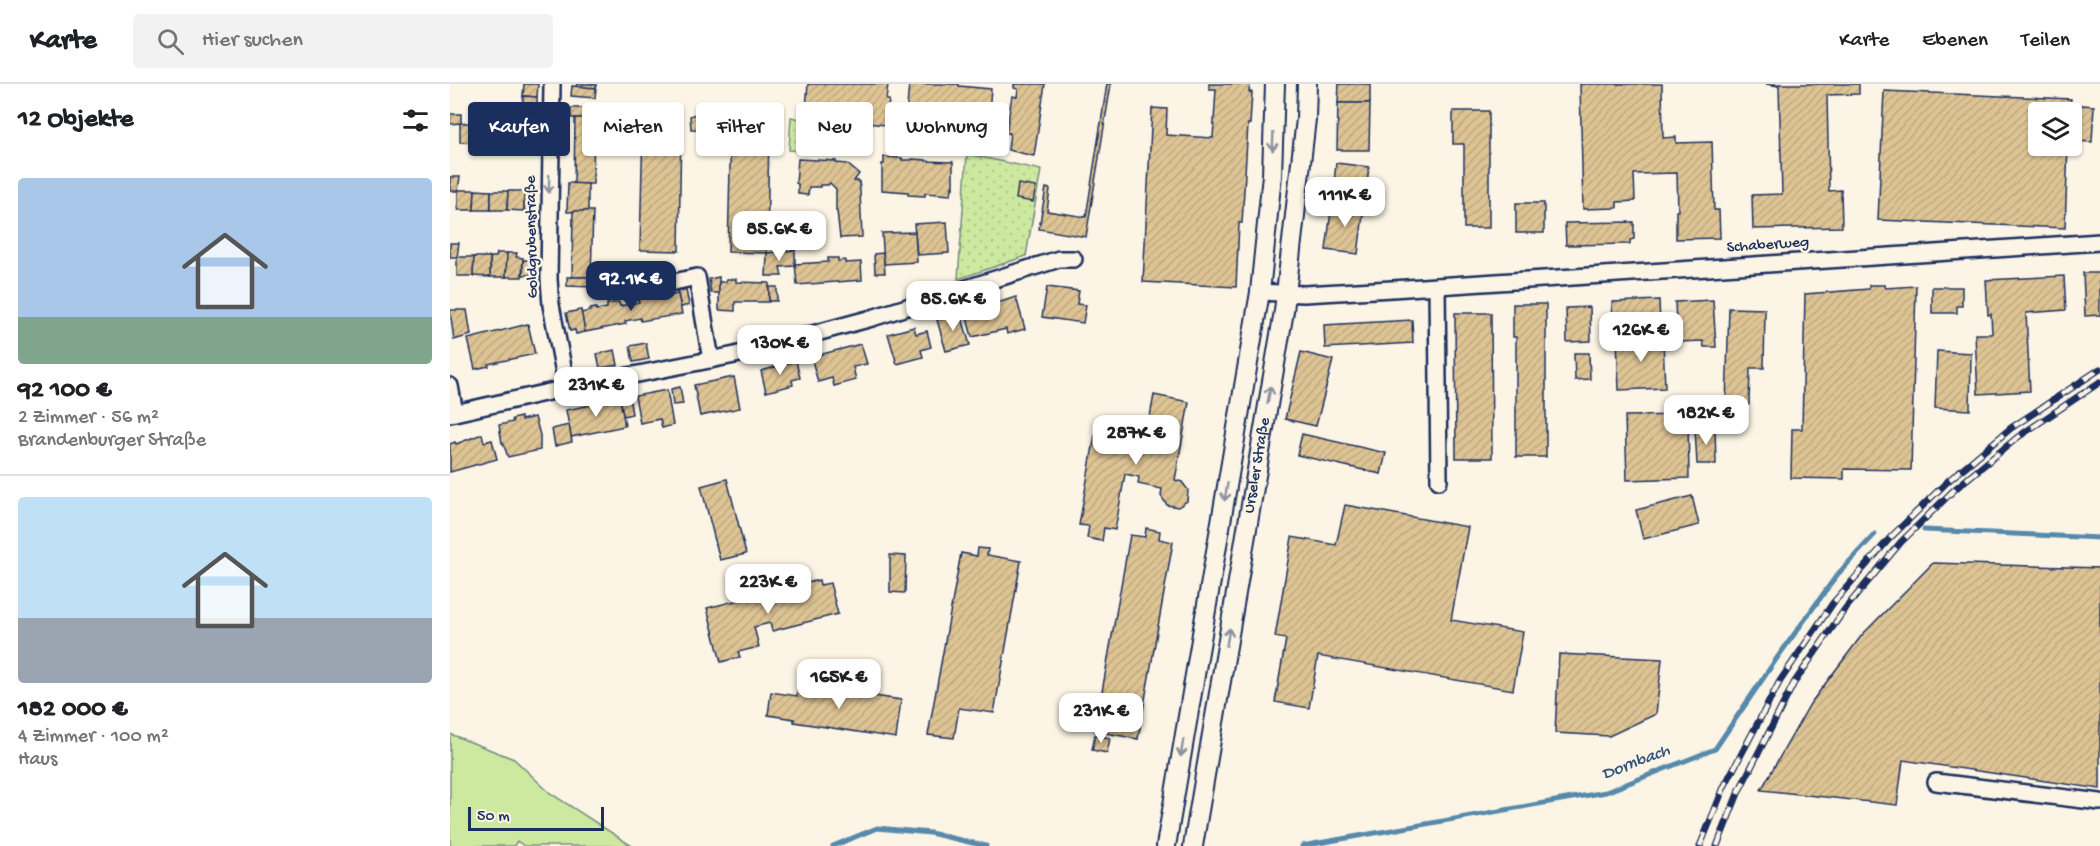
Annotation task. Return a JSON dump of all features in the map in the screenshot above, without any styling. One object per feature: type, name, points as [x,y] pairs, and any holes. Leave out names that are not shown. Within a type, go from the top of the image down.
[{"type":"street","name":"Goldgrubenstraße","points":[[552,84],[549,279],[551,305],[567,388]]},
{"type":"street","name":"Urseler Straße","points":[[1166,846],[1260,292],[1272,175],[1275,84]]},
{"type":"street","name":"Urseler Straße","points":[[1193,846],[1286,293],[1306,119],[1307,84]]},
{"type":"street","name":"Schaberweg","points":[[1260,292],[1304,294],[2100,242]]},
{"type":"street","points":[[450,386],[453,413],[711,360],[872,318],[1059,259],[1074,259]]},
{"type":"street","points":[[628,292],[697,277],[711,360]]},
{"type":"street","points":[[1437,286],[1439,482]]},
{"type":"street","points":[[1936,782],[2100,802]]},
{"type":"green space","points":[[791,117],[796,118],[796,150],[789,150]]},
{"type":"green space","points":[[967,156],[1041,170],[1026,256],[958,279]]},
{"type":"green space","points":[[450,734],[514,759],[550,793],[632,846],[524,846],[517,841],[514,846],[450,846]]},
{"type":"building","points":[[524,84],[538,84],[537,97],[523,96]]},
{"type":"building","points":[[577,84],[596,84],[596,88],[576,87]]},
{"type":"building","points":[[808,84],[888,84],[886,100],[889,100],[885,102],[885,125],[873,124],[873,102],[806,102]]},
{"type":"building","points":[[909,84],[959,84],[959,86],[991,89],[990,102],[907,102]]},
{"type":"building","points":[[1014,84],[1045,84],[1034,156],[1009,150],[1009,114],[1012,96],[1017,97],[1018,89],[1014,88]]},
{"type":"building","points":[[1107,84],[1111,84],[1086,237],[1039,229],[1046,188],[1050,189],[1047,211],[1086,217]]},
{"type":"building","points":[[1209,84],[1250,84],[1249,92],[1252,92],[1242,223],[1239,223],[1236,287],[1143,282],[1152,108],[1167,109],[1166,135],[1213,138],[1216,89],[1209,89]]},
{"type":"building","points":[[1339,84],[1370,84],[1370,103],[1338,103]]},
{"type":"building","points":[[1580,84],[1662,84],[1663,138],[1676,137],[1676,143],[1712,142],[1714,210],[1719,210],[1720,238],[1676,239],[1677,173],[1634,174],[1635,201],[1617,202],[1617,208],[1583,209]]},
{"type":"building","points":[[1766,84],[1859,84],[1859,94],[1827,95],[1829,191],[1841,190],[1842,227],[1753,229],[1752,195],[1782,194],[1779,86]]},
{"type":"building","points":[[572,86],[596,88],[595,98],[571,96]]},
{"type":"building","points":[[1884,91],[2071,99],[2070,102],[2028,102],[2028,156],[2068,156],[2065,228],[1878,220]]},
{"type":"building","points":[[523,96],[537,97],[537,102],[523,102]]},
{"type":"building","points":[[1338,103],[1370,103],[1369,150],[1337,150]]},
{"type":"building","points":[[2082,105],[2094,106],[2092,142],[2082,142]]},
{"type":"building","points":[[571,108],[582,108],[582,118],[571,118]]},
{"type":"building","points":[[1453,111],[1489,111],[1489,228],[1464,228],[1464,144],[1453,144]]},
{"type":"building","points":[[450,114],[461,114],[461,123],[450,124]]},
{"type":"building","points":[[696,114],[696,129],[691,129],[690,116]]},
{"type":"building","points":[[575,118],[582,118],[582,156],[593,156],[593,184],[574,184]]},
{"type":"building","points":[[460,123],[468,123],[468,142],[460,142]]},
{"type":"building","points":[[642,156],[680,156],[679,251],[640,250]]},
{"type":"building","points":[[730,156],[769,156],[767,253],[728,252]]},
{"type":"building","points":[[884,157],[953,162],[951,195],[925,193],[925,196],[908,195],[908,192],[882,190]]},
{"type":"building","points":[[798,159],[836,161],[836,163],[847,164],[859,174],[854,181],[859,181],[862,237],[840,238],[836,189],[830,183],[820,185],[820,187],[809,187],[808,195],[798,194],[796,183]]},
{"type":"building","points":[[1336,163],[1369,167],[1364,207],[1332,203]]},
{"type":"building","points":[[450,177],[460,177],[458,191],[450,191]]},
{"type":"building","points":[[568,183],[588,184],[588,211],[567,212]]},
{"type":"building","points":[[1018,184],[1036,187],[1033,202],[1016,199]]},
{"type":"building","points":[[458,190],[475,190],[474,210],[458,210]]},
{"type":"building","points":[[475,190],[491,191],[491,210],[474,210]]},
{"type":"building","points":[[491,191],[508,191],[507,210],[491,210]]},
{"type":"building","points":[[508,191],[524,191],[524,211],[507,210]]},
{"type":"building","points":[[524,193],[533,193],[533,211],[524,211]]},
{"type":"building","points":[[1332,203],[1364,207],[1358,254],[1326,250]]},
{"type":"building","points":[[1516,203],[1544,203],[1544,233],[1516,233]]},
{"type":"building","points":[[573,211],[593,211],[591,277],[572,277]]},
{"type":"building","points":[[947,222],[949,253],[917,255],[914,224]]},
{"type":"building","points":[[1634,222],[1634,239],[1630,240],[1630,244],[1566,245],[1565,223]]},
{"type":"building","points":[[915,232],[917,262],[884,264],[882,233]]},
{"type":"building","points":[[450,243],[459,243],[457,257],[450,257]]},
{"type":"building","points":[[795,250],[795,266],[780,267],[782,276],[766,276],[767,253]]},
{"type":"building","points":[[497,253],[507,253],[506,277],[490,277],[490,257],[496,257]]},
{"type":"building","points":[[507,253],[517,253],[516,257],[523,258],[522,277],[506,277]]},
{"type":"building","points":[[883,253],[885,273],[875,273],[874,254]]},
{"type":"building","points":[[457,257],[474,257],[473,276],[457,276]]},
{"type":"building","points":[[474,257],[490,257],[490,277],[473,276]]},
{"type":"building","points":[[828,258],[838,258],[838,261],[845,260],[845,263],[861,262],[862,280],[797,285],[795,264],[828,262]]},
{"type":"building","points":[[523,260],[531,260],[531,275],[523,275]]},
{"type":"building","points":[[2083,273],[2100,273],[2100,315],[2085,316]]},
{"type":"building","points":[[2064,276],[2066,310],[2026,313],[2030,391],[1978,394],[1975,334],[1992,334],[1991,314],[1988,315],[1986,280]]},
{"type":"building","points":[[567,277],[594,277],[594,287],[567,286]]},
{"type":"building","points":[[719,277],[719,293],[711,293],[709,279]]},
{"type":"building","points":[[726,279],[736,279],[736,282],[769,283],[769,302],[735,302],[735,311],[719,310],[719,282],[726,282]]},
{"type":"building","points":[[1869,285],[1885,285],[1885,288],[1916,286],[1911,470],[1844,469],[1844,479],[1791,478],[1792,429],[1802,429],[1805,294],[1869,289]]},
{"type":"building","points":[[769,287],[777,287],[777,301],[769,301]]},
{"type":"building","points":[[1047,287],[1079,291],[1077,304],[1086,305],[1083,323],[1042,317]]},
{"type":"building","points":[[1932,287],[1962,287],[1962,306],[1957,306],[1957,313],[1932,313]]},
{"type":"building","points":[[686,290],[689,305],[681,307],[677,292]]},
{"type":"building","points":[[678,294],[682,314],[641,321],[640,318],[625,321],[626,324],[585,332],[581,313],[590,311],[590,309],[607,308],[607,304],[619,302],[620,306],[639,302],[638,298],[655,295],[655,299]]},
{"type":"building","points":[[1016,297],[1025,329],[1007,334],[1006,329],[972,337],[967,318],[986,312],[985,307]]},
{"type":"building","points":[[1659,300],[1660,327],[1648,327],[1648,331],[1634,332],[1633,324],[1613,325],[1612,302]]},
{"type":"building","points":[[1713,300],[1716,347],[1704,347],[1703,341],[1677,342],[1675,302]]},
{"type":"building","points":[[1513,304],[1546,304],[1546,457],[1516,457],[1516,337],[1513,337]]},
{"type":"building","points":[[1590,307],[1591,341],[1567,342],[1566,308]]},
{"type":"building","points":[[1729,308],[1765,309],[1764,368],[1750,368],[1749,405],[1726,404]]},
{"type":"building","points":[[450,310],[467,310],[471,335],[454,340]]},
{"type":"building","points":[[581,310],[585,332],[576,334],[575,330],[570,331],[566,313]]},
{"type":"building","points":[[1455,313],[1491,313],[1492,458],[1456,458]]},
{"type":"building","points":[[961,314],[970,345],[946,351],[937,320]]},
{"type":"building","points":[[1412,320],[1413,343],[1325,348],[1324,325]]},
{"type":"building","points":[[528,324],[535,354],[475,369],[468,339]]},
{"type":"building","points":[[914,327],[916,334],[927,331],[931,347],[921,350],[923,357],[897,364],[888,334]]},
{"type":"building","points":[[1648,331],[1648,340],[1663,340],[1665,388],[1619,390],[1617,339],[1634,338],[1634,332]]},
{"type":"building","points":[[646,343],[649,359],[633,362],[630,346]]},
{"type":"building","points":[[861,344],[867,364],[853,367],[856,380],[834,386],[832,378],[818,382],[811,357]]},
{"type":"building","points":[[615,350],[618,365],[600,368],[597,354]]},
{"type":"building","points":[[1937,351],[1971,353],[1970,410],[1935,408]]},
{"type":"building","points":[[1301,352],[1333,360],[1316,426],[1285,419]]},
{"type":"building","points":[[1574,353],[1589,353],[1590,379],[1575,380]]},
{"type":"building","points":[[796,361],[800,378],[792,380],[793,385],[766,392],[761,371]]},
{"type":"building","points":[[734,377],[740,408],[700,416],[694,385]]},
{"type":"building","points":[[680,387],[683,404],[673,405],[671,389]]},
{"type":"building","points":[[667,390],[673,425],[662,428],[660,419],[640,423],[635,396]]},
{"type":"building","points":[[1154,395],[1189,402],[1175,480],[1182,482],[1188,490],[1187,501],[1178,507],[1167,505],[1161,496],[1162,489],[1138,484],[1139,477],[1125,474],[1115,530],[1104,528],[1102,541],[1087,538],[1089,526],[1079,525],[1095,435],[1145,444]]},
{"type":"building","points":[[629,397],[632,414],[623,416],[620,399]]},
{"type":"building","points":[[620,399],[625,426],[571,437],[566,410]]},
{"type":"building","points":[[1688,415],[1689,478],[1627,480],[1625,416]]},
{"type":"building","points":[[521,417],[521,420],[535,417],[540,435],[540,450],[508,457],[502,443],[499,425],[513,422],[512,419]]},
{"type":"building","points":[[569,425],[572,442],[555,446],[552,429]]},
{"type":"building","points":[[1715,428],[1716,464],[1697,464],[1695,429]]},
{"type":"building","points":[[482,434],[484,442],[492,440],[497,459],[450,472],[450,444]]},
{"type":"building","points":[[1302,434],[1386,453],[1381,474],[1297,455]]},
{"type":"building","points":[[727,479],[746,554],[720,560],[701,486]]},
{"type":"building","points":[[1692,496],[1699,525],[1643,539],[1636,510]]},
{"type":"building","points":[[1345,505],[1468,527],[1451,620],[1523,632],[1513,690],[1318,656],[1309,708],[1275,702],[1286,639],[1275,637],[1292,537],[1336,545]]},
{"type":"building","points":[[1146,528],[1160,531],[1159,539],[1173,542],[1138,739],[1095,731],[1130,535],[1145,537]]},
{"type":"building","points":[[978,548],[988,549],[987,555],[1021,561],[994,713],[959,708],[954,738],[928,735],[961,553],[977,556]]},
{"type":"building","points":[[890,555],[906,556],[905,593],[890,592]]},
{"type":"building","points":[[1933,563],[2100,568],[2100,789],[1903,760],[1897,805],[1761,790],[1810,704],[1862,635]]},
{"type":"building","points":[[819,580],[820,585],[830,583],[838,614],[772,631],[770,623],[754,627],[759,647],[738,652],[740,657],[721,662],[707,608]]},
{"type":"building","points":[[1559,654],[1662,659],[1656,714],[1609,736],[1555,733]]},
{"type":"building","points":[[799,685],[901,700],[896,738],[794,722],[794,719],[768,715],[771,692],[797,696]]},
{"type":"building","points":[[1095,735],[1110,738],[1107,753],[1092,750]]},
{"type":"waterway","name":"Dornbach","points":[[1924,530],[2100,538]]},
{"type":"waterway","name":"Dornbach","points":[[1302,846],[1606,792],[1715,749],[1837,575],[1875,534]]},
{"type":"waterway","name":"Dornbach","points":[[833,846],[877,828],[930,833],[986,846]]},
{"type":"railway","points":[[1700,846],[1724,787],[1780,681],[1833,603],[1890,538],[1948,481],[2011,428],[2100,369]]},
{"type":"railway","points":[[1717,846],[1739,791],[1794,683],[1845,609],[1901,542],[1955,489],[2018,437],[2100,382]]}]
